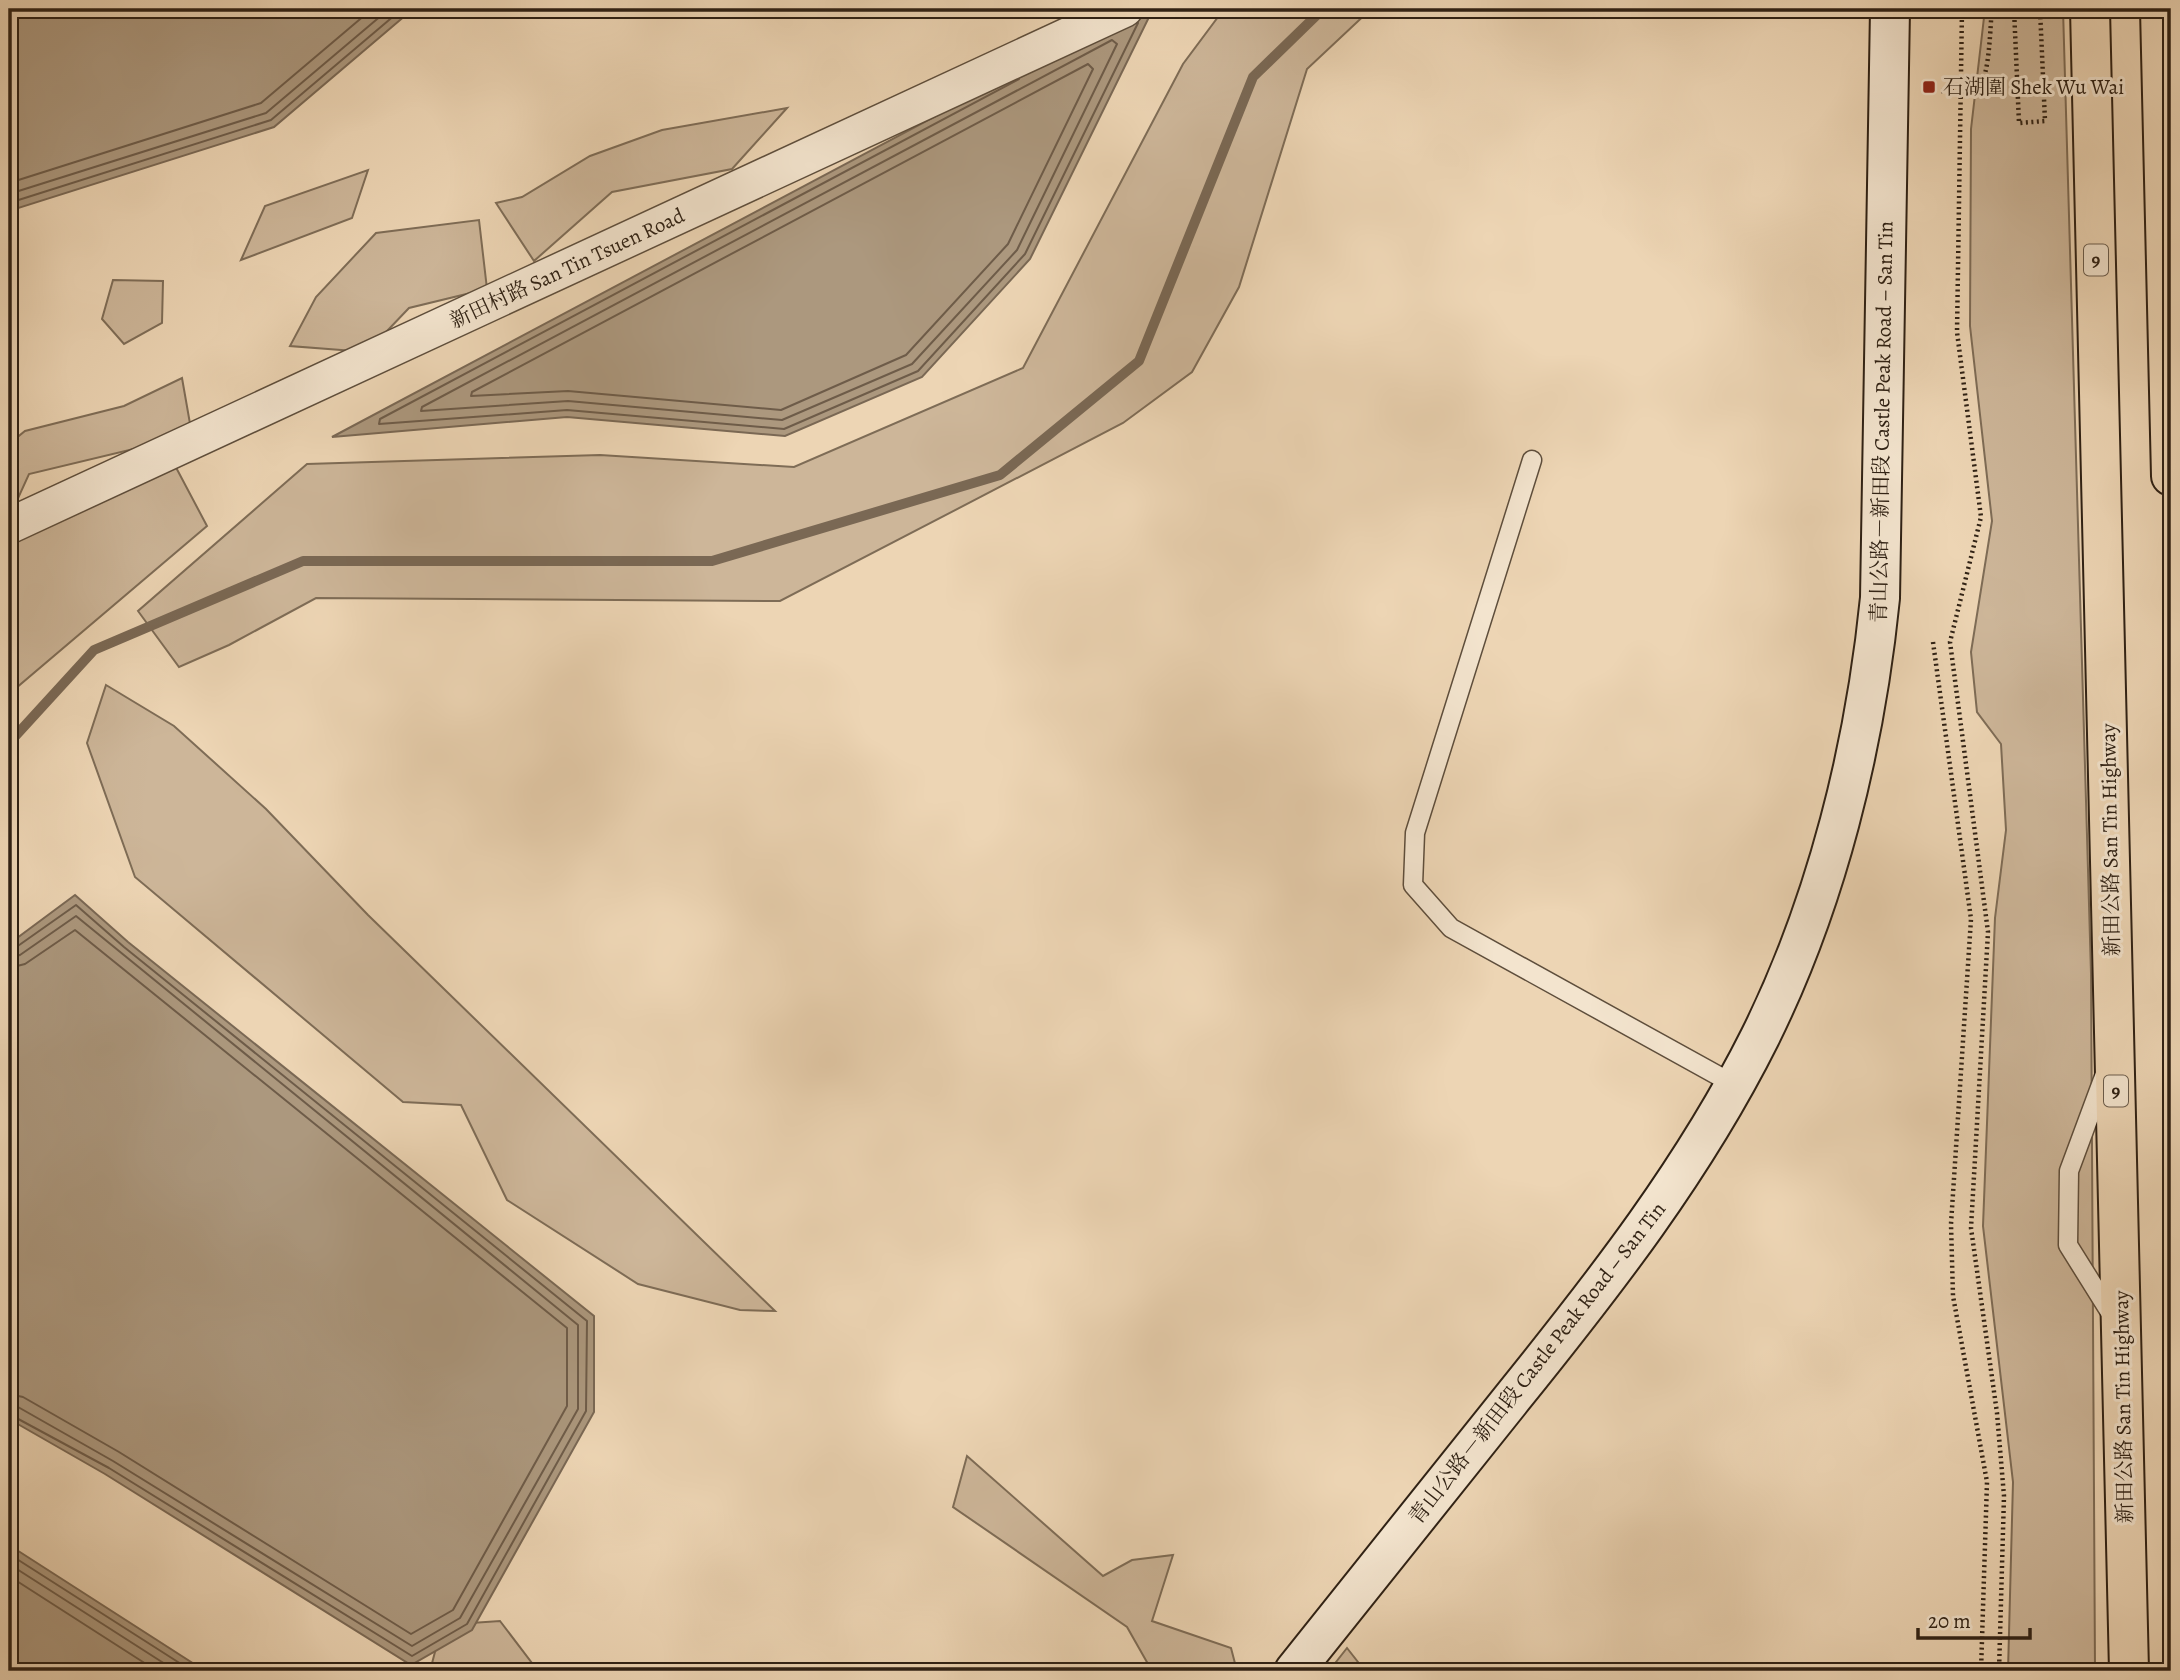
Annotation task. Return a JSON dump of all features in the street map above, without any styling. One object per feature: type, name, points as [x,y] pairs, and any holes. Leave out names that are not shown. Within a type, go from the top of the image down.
[{"type":"highway","name":"新田公路 San Tin Highway","points":[[2090,9],[2129,1671]]},
{"type":"highway","points":[[2160,9],[2171,476]]},
{"type":"main road","name":"青山公路－新田段 Castle Peak Road – San Tin","points":[[1294,1671],[1603,1286],[1687,1167],[1735,1085],[1780,992],[1814,900],[1846,795],[1873,672],[1882,563],[1890,9]]},
{"type":"street","name":"新田村路 San Tin Tsuen Road","points":[[9,526],[1125,9]]},
{"type":"lane","points":[[1532,460],[1415,833],[1413,885],[1451,928],[1735,1085]]},
{"type":"lane","points":[[2115,1048],[2069,1171],[2068,1245],[2121,1331]]},
{"type":"path","points":[[1962,9],[1957,332],[1981,517],[1950,642],[1988,932],[1971,1228],[1997,1413],[2004,1496],[1999,1671]]},
{"type":"path","points":[[1941,91],[1979,86],[1985,75],[1992,9]]},
{"type":"path","points":[[2014,9],[2018,123],[2045,121],[2040,9]]},
{"type":"path","points":[[1933,642],[1971,919],[1951,1224],[1953,1296],[1987,1482],[1981,1671]]},
{"type":"shaded area","points":[[1224,9],[1371,9],[1307,69],[1239,287],[1192,372],[1123,423],[780,601],[316,598],[229,645],[179,667],[138,611],[307,464],[600,455],[794,467],[1023,368],[1183,64]]},
{"type":"shaded area","points":[[1985,9],[2063,9],[2091,973],[2095,1671],[2008,1671],[2013,1482],[1983,1226],[1995,918],[2006,830],[2001,744],[1977,712],[1971,652],[1992,521],[1970,326],[1971,129]]},
{"type":"shaded area","points":[[787,108],[732,169],[612,192],[534,261],[496,203],[522,197],[590,156],[662,130]]},
{"type":"shaded area","points":[[368,170],[352,218],[241,260],[265,206]]},
{"type":"shaded area","points":[[479,220],[487,289],[409,308],[367,352],[290,346],[316,297],[376,233]]},
{"type":"shaded area","points":[[113,280],[163,281],[162,323],[124,344],[102,319]]},
{"type":"shaded area","points":[[182,378],[192,435],[29,474],[9,518],[9,444],[25,431],[124,406]]},
{"type":"shaded area","points":[[171,458],[207,526],[9,694],[9,533]]},
{"type":"shaded area","points":[[106,685],[174,726],[266,809],[368,915],[775,1311],[740,1310],[638,1284],[507,1200],[461,1105],[403,1102],[135,877],[87,743]]},
{"type":"shaded area","points":[[967,1456],[1103,1576],[1132,1560],[1173,1555],[1152,1621],[1231,1648],[1237,1671],[1152,1671],[1127,1627],[953,1507]]},
{"type":"shaded area","points":[[500,1621],[538,1671],[430,1671],[442,1625]]},
{"type":"shaded area","points":[[1347,1648],[1365,1671],[1329,1671]]},
{"type":"water","points":[[9,9],[413,9],[274,127],[9,211]]},
{"type":"water","points":[[1137,9],[1153,9],[1030,259],[922,377],[785,436],[567,417],[332,437]]},
{"type":"water","points":[[75,895],[128,942],[594,1316],[594,1412],[472,1630],[411,1665],[105,1474],[9,1419],[9,944]]},
{"type":"water","points":[[9,1545],[205,1671],[9,1671]]},
{"type":"waterway","points":[[9,743],[94,650],[303,561],[712,561],[1000,475],[1139,361],[1253,77],[1323,9]]},
{"type":"place","name":"石湖圍 Shek Wu Wai","points":[[1929,87]]}]
